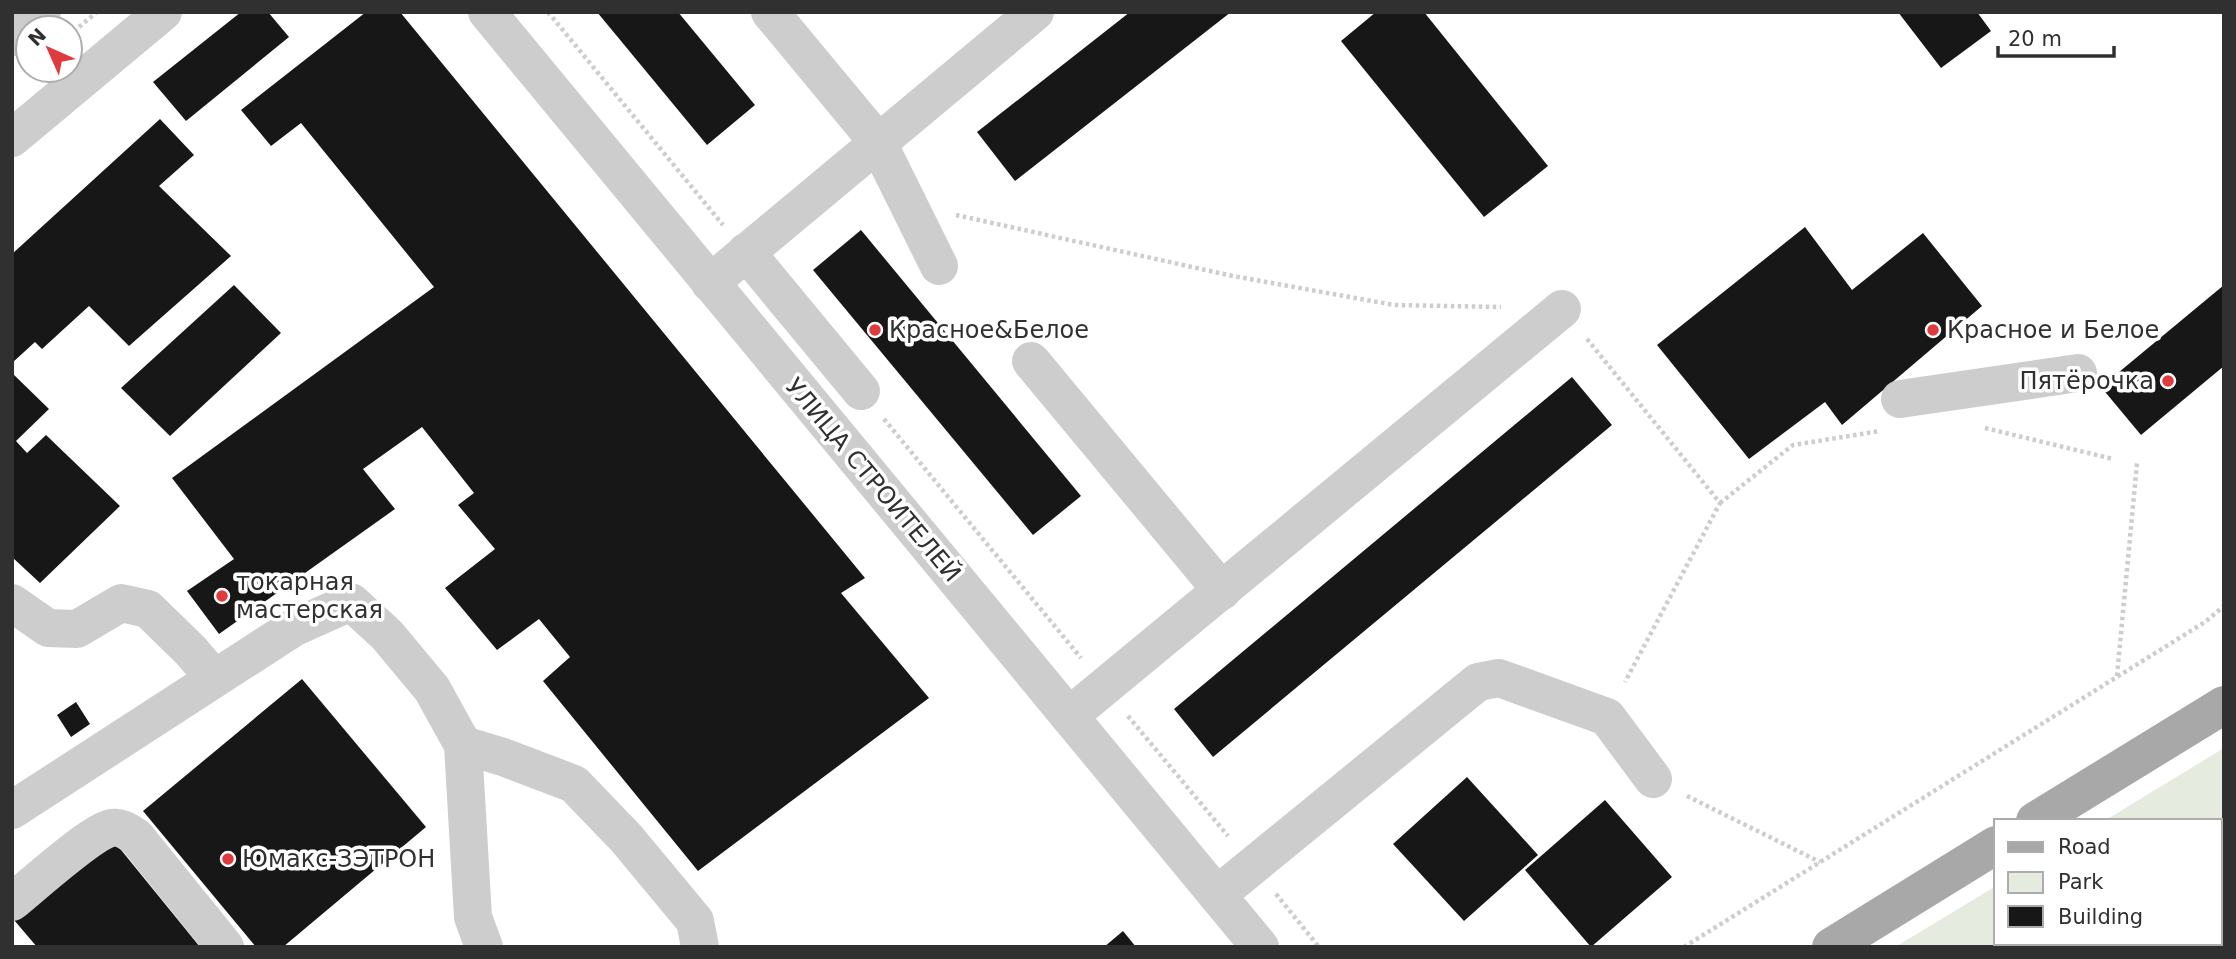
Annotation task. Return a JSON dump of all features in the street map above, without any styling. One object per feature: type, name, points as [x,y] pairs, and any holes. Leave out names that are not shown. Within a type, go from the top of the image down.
[{"type":"main road","points":[[2038,819],[2224,705]]},
{"type":"main road","points":[[1831,947],[1994,846]]},
{"type":"street","points":[[12,37],[42,12]]},
{"type":"street","name":"УЛИЦА СТРОИТЕЛЕЙ","points":[[487,12],[1260,947]]},
{"type":"street","points":[[770,12],[877,141],[939,266]]},
{"type":"street","points":[[710,282],[1035,12]]},
{"type":"street","points":[[12,138],[160,13]]},
{"type":"street","points":[[746,252],[861,391]]},
{"type":"street","points":[[1069,716],[1562,309]]},
{"type":"street","points":[[1031,361],[1222,591]]},
{"type":"street","points":[[1892,414],[2078,373]]},
{"type":"street","points":[[12,810],[293,628],[351,602],[387,635],[432,689],[463,745],[473,916],[484,947]]},
{"type":"street","points":[[12,603],[48,628],[77,629],[121,603],[148,609],[214,678]]},
{"type":"street","points":[[1217,895],[1478,682],[1499,678],[1607,717],[1653,779]]},
{"type":"street","points":[[463,745],[574,784],[626,838],[695,921],[700,947]]},
{"type":"street","points":[[12,902],[87,841],[111,828],[125,829],[136,837],[225,947]]},
{"type":"path","points":[[548,12],[746,252]]},
{"type":"path","points":[[908,204],[1233,276],[1394,305],[1562,309],[1720,503]]},
{"type":"path","points":[[1607,717],[1720,503],[1793,445],[1892,414]]},
{"type":"path","points":[[1978,426],[2113,459]]},
{"type":"path","points":[[2116,677],[2137,463]]},
{"type":"path","points":[[1684,947],[2206,622],[2224,606]]},
{"type":"path","points":[[1653,779],[1821,862]]},
{"type":"green space","points":[[2224,748],[2224,936],[2222,938],[2222,819],[2107,819]]},
{"type":"green space","points":[[1994,887],[1994,945],[2212,945],[2210,947],[1895,947]]},
{"type":"building","points":[[241,12],[268,12],[289,37],[186,121],[153,82]]},
{"type":"building","points":[[366,12],[400,12],[865,578],[841,593],[929,698],[698,871],[543,681],[570,657],[539,619],[497,650],[445,588],[495,549],[458,505],[474,493],[422,427],[363,469],[395,509],[219,634],[187,591],[234,559],[172,478],[434,287],[301,123],[271,146],[241,110]]},
{"type":"building","points":[[597,12],[678,12],[755,105],[707,145]]},
{"type":"building","points":[[1130,12],[1231,12],[1015,181],[977,132]]},
{"type":"building","points":[[1376,12],[1424,12],[1548,166],[1484,217],[1341,41]]},
{"type":"building","points":[[1898,12],[1977,12],[1991,31],[1941,68]]},
{"type":"building","points":[[160,119],[194,155],[159,186],[231,256],[129,346],[89,306],[42,349],[35,342],[12,363],[12,254]]},
{"type":"building","points":[[1805,227],[1852,290],[1923,233],[1982,306],[1842,425],[1825,402],[1749,459],[1657,345]]},
{"type":"building","points":[[861,230],[1081,496],[1033,535],[813,270]]},
{"type":"building","points":[[234,285],[281,333],[170,436],[121,388]]},
{"type":"building","points":[[2224,285],[2224,366],[2141,435],[2101,387]]},
{"type":"building","points":[[12,373],[49,409],[16,441],[27,453],[46,435],[120,506],[40,583],[12,557]]},
{"type":"building","points":[[1572,377],[1612,425],[1213,757],[1174,709]]},
{"type":"building","points":[[302,679],[426,827],[283,947],[256,947],[143,811]]},
{"type":"building","points":[[76,702],[90,724],[71,737],[57,715]]},
{"type":"building","points":[[1467,777],[1538,855],[1464,921],[1393,844]]},
{"type":"building","points":[[1605,800],[1672,877],[1591,947],[1525,870]]},
{"type":"building","points":[[113,840],[200,947],[37,947],[14,920]]},
{"type":"building","points":[[1123,931],[1136,947],[1104,947]]},
{"type":"place","name":"Красное&Белое","points":[[875,330]]},
{"type":"place","name":"Красное и Белое","points":[[1933,330]]},
{"type":"place","name":"Пятёрочка","points":[[2168,381]]},
{"type":"place","name":"токарная мастерская","points":[[222,596]]},
{"type":"place","name":"Юмакс-ЗЭТРОН","points":[[228,859]]}]
